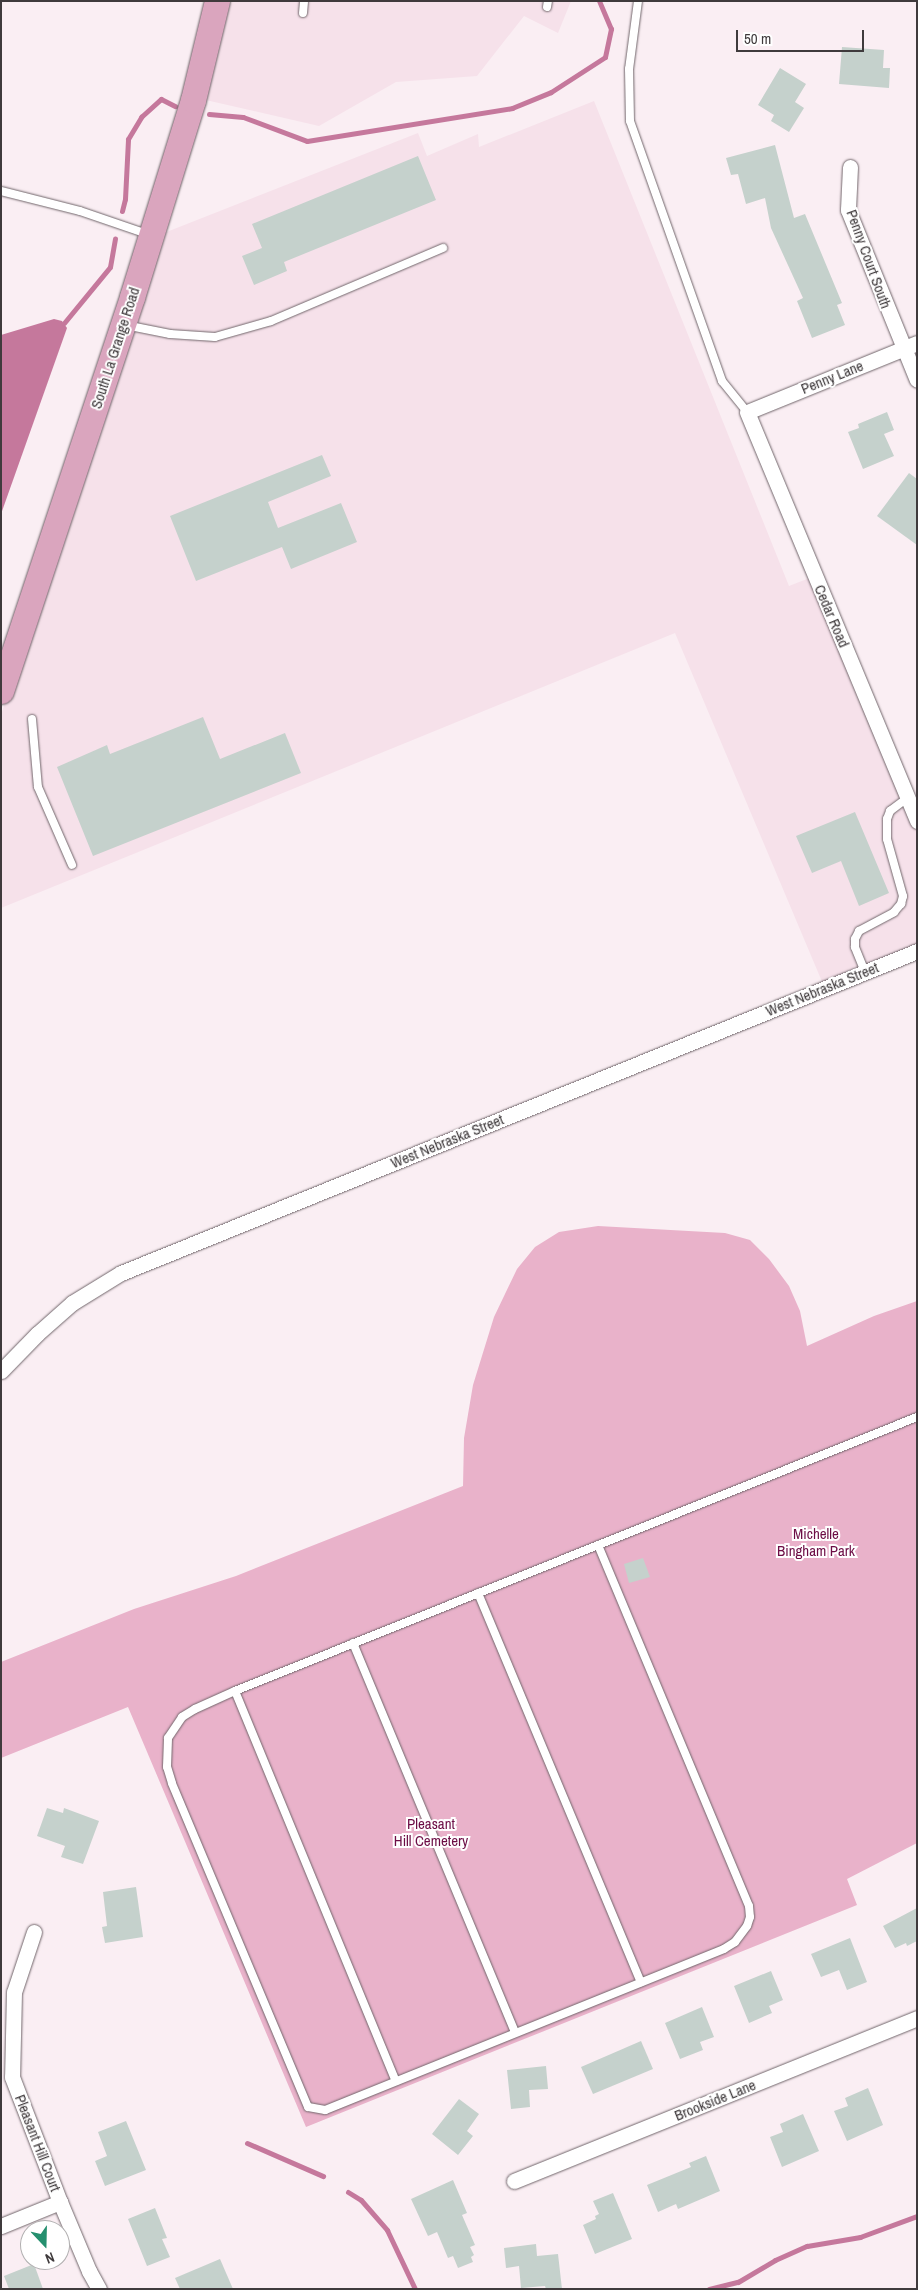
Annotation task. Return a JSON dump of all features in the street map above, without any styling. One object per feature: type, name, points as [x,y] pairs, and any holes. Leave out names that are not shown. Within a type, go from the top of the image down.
[{"type":"main road","name":"South La Grange Road","points":[[1,691],[152,236],[193,100],[217,1]]},
{"type":"street","name":"Penny Court South","points":[[850,167],[848,210],[910,346],[917,380]]},
{"type":"street","name":"Penny Lane","points":[[747,412],[910,346]]},
{"type":"street","name":"Cedar Road","points":[[747,412],[917,821]]},
{"type":"street","name":"West Nebraska Street","points":[[1,1371],[37,1334],[72,1303],[121,1273],[917,951]]},
{"type":"street","name":"Pleasant Hill Court","points":[[34,1932],[14,1992],[12,2077],[60,2202],[89,2271],[99,2289]]},
{"type":"street","name":"Brookside Lane","points":[[514,2181],[917,2018]]},
{"type":"street","points":[[1,2226],[60,2202]]},
{"type":"lane","points":[[302,13],[304,1]]},
{"type":"lane","points":[[638,1],[629,68],[630,121],[722,381],[747,412]]},
{"type":"lane","points":[[1,191],[80,211],[152,236]]},
{"type":"lane","points":[[123,324],[170,334],[215,337],[271,321],[443,248]]},
{"type":"lane","points":[[32,719],[38,787],[72,865]]},
{"type":"lane","points":[[865,972],[855,947],[855,939],[860,931],[894,912],[901,904],[903,896],[887,839],[887,820],[890,811],[907,798]]},
{"type":"lane","points":[[598,1545],[750,1912],[747,1926],[735,1942],[724,1949],[325,2110],[308,2107],[175,1792],[167,1767],[166,1751],[168,1738],[182,1717],[235,1691],[353,1643],[917,1417]]},
{"type":"lane","points":[[478,1593],[641,1982]]},
{"type":"lane","points":[[353,1643],[515,2033]]},
{"type":"lane","points":[[235,1691],[396,2081]]},
{"type":"shaded area","points":[[222,1],[571,1],[558,33],[524,16],[477,76],[396,82],[319,126],[197,98]]},
{"type":"shaded area","points":[[594,101],[789,586],[812,577],[917,833],[917,946],[823,984],[675,633],[1,908],[1,715],[127,332],[164,233],[418,133],[427,156],[478,134],[479,147]]},
{"type":"shaded area","points":[[54,319],[62,321],[67,328],[1,514],[1,335]]},
{"type":"green space","points":[[598,1226],[725,1233],[750,1240],[769,1259],[789,1286],[800,1311],[807,1346],[874,1316],[917,1301],[917,1843],[847,1879],[857,1905],[306,2127],[128,1707],[1,1758],[1,1662],[134,1609],[236,1576],[463,1486],[464,1438],[473,1385],[494,1317],[517,1269],[535,1247],[559,1232]]},
{"type":"building","points":[[842,47],[884,50],[883,68],[890,68],[889,88],[839,84]]},
{"type":"building","points":[[780,68],[806,84],[795,102],[804,108],[789,132],[771,121],[774,115],[758,105]]},
{"type":"building","points":[[775,145],[794,218],[805,214],[842,303],[837,305],[845,325],[812,338],[797,301],[803,298],[771,228],[765,198],[746,204],[738,174],[731,175],[726,158]]},
{"type":"building","points":[[418,156],[436,200],[284,262],[287,271],[254,285],[242,256],[262,248],[252,224]]},
{"type":"building","points":[[887,412],[894,430],[884,434],[894,456],[863,469],[848,432],[859,428],[858,424]]},
{"type":"building","points":[[322,455],[331,476],[268,502],[278,528],[341,503],[357,542],[291,569],[282,547],[196,581],[170,516]]},
{"type":"building","points":[[909,473],[917,479],[917,545],[877,516]]},
{"type":"building","points":[[203,717],[220,759],[285,733],[301,773],[93,856],[57,767],[107,745],[110,754]]},
{"type":"building","points":[[855,812],[889,893],[859,906],[841,861],[812,873],[796,836]]},
{"type":"building","points":[[643,1558],[650,1577],[629,1583],[624,1564]]},
{"type":"building","points":[[47,1808],[63,1813],[64,1808],[99,1821],[83,1864],[61,1857],[65,1846],[37,1836]]},
{"type":"building","points":[[136,1887],[143,1937],[105,1943],[102,1927],[107,1926],[103,1892]]},
{"type":"building","points":[[917,1908],[917,1941],[907,1946],[906,1943],[895,1948],[883,1926]]},
{"type":"building","points":[[850,1938],[867,1982],[847,1990],[839,1970],[821,1977],[811,1954]]},
{"type":"building","points":[[771,1971],[783,2000],[769,2006],[772,2013],[749,2023],[734,1986]]},
{"type":"building","points":[[702,2007],[714,2037],[700,2042],[703,2050],[680,2059],[665,2023]]},
{"type":"building","points":[[641,2041],[653,2069],[593,2094],[581,2067]]},
{"type":"building","points":[[546,2066],[548,2089],[529,2090],[530,2107],[511,2109],[507,2070]]},
{"type":"building","points":[[868,2088],[883,2125],[847,2141],[834,2111],[848,2106],[845,2098]]},
{"type":"building","points":[[459,2099],[479,2114],[467,2131],[473,2136],[458,2155],[432,2134]]},
{"type":"building","points":[[803,2114],[819,2151],[782,2167],[770,2137],[783,2132],[780,2124]]},
{"type":"building","points":[[126,2121],[146,2170],[105,2186],[95,2161],[107,2156],[98,2132]]},
{"type":"building","points":[[706,2156],[720,2191],[678,2209],[676,2204],[658,2212],[647,2185],[691,2167],[689,2163]]},
{"type":"building","points":[[453,2180],[467,2213],[462,2215],[475,2245],[470,2247],[474,2255],[471,2257],[473,2262],[458,2268],[453,2256],[448,2258],[437,2232],[428,2236],[411,2199]]},
{"type":"building","points":[[613,2193],[632,2239],[595,2254],[583,2225],[596,2219],[595,2216],[599,2214],[593,2201]]},
{"type":"building","points":[[155,2208],[167,2238],[162,2239],[170,2257],[147,2266],[128,2219]]},
{"type":"building","points":[[536,2244],[537,2256],[558,2254],[562,2289],[546,2289],[545,2286],[521,2288],[519,2266],[506,2268],[504,2248]]},
{"type":"building","points":[[220,2259],[233,2289],[180,2289],[175,2278]]},
{"type":"building","points":[[20,2270],[36,2270],[43,2289],[9,2289],[4,2276]]},
{"type":"waterway","points":[[209,114],[243,117],[307,141],[512,108],[551,92],[605,57],[611,29],[599,1]]},
{"type":"waterway","points":[[122,211],[125,199],[128,139],[141,117],[161,99],[175,106]]},
{"type":"waterway","points":[[64,323],[110,267],[115,238]]},
{"type":"waterway","points":[[247,2143],[323,2176]]},
{"type":"waterway","points":[[348,2192],[361,2200],[387,2230],[415,2289]]},
{"type":"waterway","points":[[709,2289],[738,2282],[775,2260],[807,2246],[860,2237],[917,2216]]},
{"type":"park label","name":"Michelle Bingham Park","points":[[816,1542]]},
{"type":"park label","name":"Pleasant Hill Cemetery","points":[[431,1832]]}]
